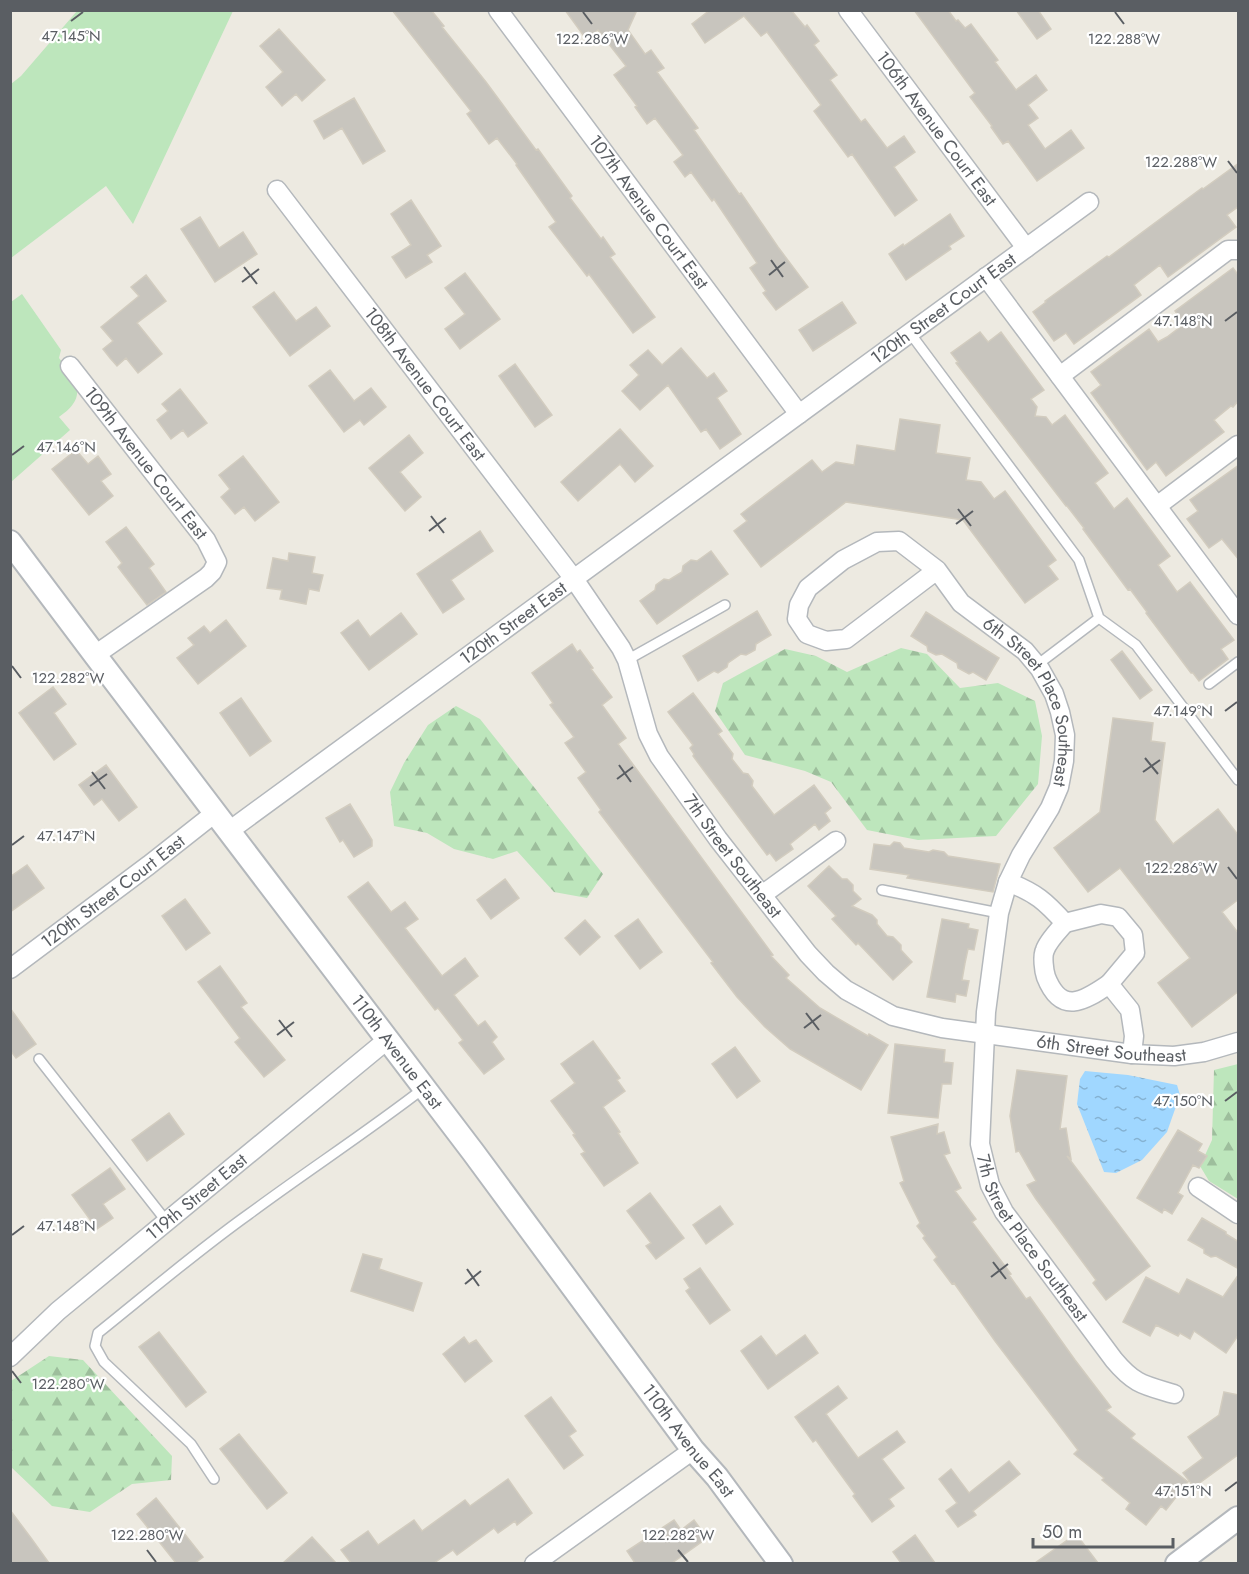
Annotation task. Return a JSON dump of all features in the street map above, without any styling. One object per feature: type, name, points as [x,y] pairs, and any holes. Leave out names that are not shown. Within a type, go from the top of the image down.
[{"type":"street","name":"107th Avenue Court East","points":[[498,10],[799,414]]},
{"type":"street","name":"106th Avenue Court East","points":[[848,10],[1026,248]]},
{"type":"street","name":"108th Avenue Court East","points":[[278,190],[574,579]]},
{"type":"street","name":"120th Street Court East","points":[[799,414],[1089,202]]},
{"type":"street","points":[[1060,376],[1228,250],[1239,250]]},
{"type":"street","points":[[986,277],[1239,615]]},
{"type":"street","name":"109th Avenue Court East","points":[[70,366],[206,540],[217,562],[206,578],[95,655]]},
{"type":"street","name":"120th Street East","points":[[222,822],[574,579],[799,414]]},
{"type":"street","points":[[1157,506],[1239,445]]},
{"type":"street","name":"6th Street Place Southeast","points":[[938,570],[846,639],[826,641],[807,634],[797,619],[799,605],[808,588],[843,560],[878,542],[899,541],[938,570],[961,603],[1025,651],[1037,665],[1054,694],[1065,735],[1064,761],[1059,787],[1050,808],[1021,855],[1008,882],[999,913],[985,1033]]},
{"type":"street","name":"110th Avenue East","points":[[10,542],[424,1088],[693,1450],[717,1477],[781,1563]]},
{"type":"street","name":"7th Street Southeast","points":[[574,579],[627,660],[648,734],[659,756],[718,839],[808,954],[846,990],[893,1016],[942,1028],[985,1033]]},
{"type":"street","name":"120th Street Court East","points":[[10,969],[140,872],[222,822]]},
{"type":"street","points":[[762,895],[836,841]]},
{"type":"street","points":[[1008,882],[1028,890],[1046,902],[1065,923]]},
{"type":"street","points":[[1101,914],[1118,917],[1133,934],[1135,953],[1109,984],[1090,997],[1080,1000],[1062,1000],[1053,993],[1045,974],[1044,951],[1065,923],[1101,914]]},
{"type":"street","points":[[1109,984],[1130,1010],[1134,1036],[1132,1054]]},
{"type":"street","name":"6th Street Southeast","points":[[985,1033],[1132,1054],[1174,1056],[1204,1052],[1239,1042]]},
{"type":"street","name":"7th Street Place Southeast","points":[[985,1033],[980,1144],[990,1185],[1004,1212],[1125,1374],[1141,1384],[1174,1394]]},
{"type":"street","name":"119th Street East","points":[[10,1357],[58,1311],[387,1040]]},
{"type":"street","points":[[1198,1187],[1239,1214]]},
{"type":"street","points":[[534,1563],[693,1450]]},
{"type":"street","points":[[1181,1562],[1239,1518]]},
{"type":"lane","points":[[910,333],[1079,560],[1099,618],[1136,645],[1239,780]]},
{"type":"lane","points":[[627,660],[725,605]]},
{"type":"lane","points":[[1037,665],[1099,618]]},
{"type":"lane","points":[[1209,684],[1239,662]]},
{"type":"lane","points":[[882,890],[999,913]]},
{"type":"lane","points":[[39,1059],[167,1222]]},
{"type":"lane","points":[[214,1479],[191,1444],[104,1362],[95,1346],[98,1333],[250,1213],[424,1088]]},
{"type":"green space","points":[[77,11],[233,11],[133,224],[106,186],[11,258],[11,84],[21,76]]},
{"type":"green space","points":[[22,294],[61,350],[59,358],[74,379],[77,392],[72,406],[59,417],[70,430],[11,482],[11,302]]},
{"type":"green space","points":[[901,648],[927,654],[960,688],[998,683],[1035,701],[1042,736],[1038,784],[996,836],[918,840],[867,830],[831,782],[805,771],[745,755],[715,711],[723,683],[785,649],[816,656],[847,672]]},
{"type":"green space","points":[[456,706],[480,719],[603,874],[587,898],[554,892],[517,851],[493,859],[454,849],[427,833],[394,826],[390,792],[404,763],[428,725]]},
{"type":"green space","points":[[1238,1064],[1238,1199],[1209,1181],[1200,1166],[1212,1140],[1214,1070]]},
{"type":"green space","points":[[49,1356],[83,1360],[172,1456],[171,1480],[132,1484],[90,1512],[52,1506],[11,1467],[11,1381]]},
{"type":"water","points":[[1085,1071],[1128,1075],[1177,1085],[1180,1095],[1167,1132],[1142,1160],[1116,1173],[1104,1172],[1077,1104],[1080,1079]]},
{"type":"building","points":[[392,10],[431,10],[536,150],[538,149],[572,196],[570,198],[601,239],[603,237],[615,254],[610,257],[655,317],[633,333],[589,274],[587,276],[549,227],[556,222],[517,164],[497,138],[489,144],[467,114],[471,111]]},
{"type":"building","points":[[565,10],[637,10],[628,30],[645,54],[651,50],[664,68],[657,72],[698,128],[694,130],[808,287],[776,310],[763,293],[766,291],[750,268],[757,263],[714,199],[712,201],[691,172],[685,177],[674,162],[683,155],[655,118],[647,124],[614,75],[626,66],[598,30],[586,39]]},
{"type":"building","points":[[710,10],[791,10],[805,27],[807,25],[819,41],[814,45],[837,75],[830,80],[861,122],[865,119],[887,148],[904,136],[915,152],[894,167],[917,200],[895,216],[852,154],[848,157],[814,111],[821,105],[767,32],[761,36],[744,16],[705,43],[692,24]]},
{"type":"building","points":[[914,10],[948,10],[965,28],[971,24],[998,60],[995,62],[1016,90],[1036,75],[1047,90],[1028,105],[1038,118],[1028,125],[1045,149],[1071,130],[1084,148],[1037,181],[1008,141],[1003,144],[970,97],[975,93]]},
{"type":"building","points":[[1016,10],[1038,10],[1051,29],[1037,39]]},
{"type":"building","points":[[279,29],[325,80],[302,101],[296,94],[282,106],[266,87],[283,72],[260,46]]},
{"type":"building","points":[[354,98],[385,151],[363,164],[342,128],[324,139],[314,121]]},
{"type":"building","points":[[1239,163],[1239,206],[1227,215],[1236,227],[1168,277],[1160,265],[1134,285],[1141,295],[1074,344],[1066,333],[1054,341],[1033,312],[1107,256],[1109,257]]},
{"type":"building","points":[[411,200],[441,246],[427,255],[432,262],[406,278],[392,257],[411,245],[391,214]]},
{"type":"building","points":[[950,214],[964,236],[949,246],[951,249],[906,280],[889,254]]},
{"type":"building","points":[[200,217],[219,248],[243,232],[257,254],[215,282],[181,229]]},
{"type":"building","points":[[1233,268],[1239,276],[1239,400],[1214,420],[1224,432],[1166,476],[1156,462],[1147,470],[1091,393],[1101,385],[1091,372],[1149,329],[1158,342],[1167,337],[1184,324],[1175,311]]},
{"type":"building","points":[[465,273],[500,319],[460,349],[445,329],[465,314],[445,288]]},
{"type":"building","points":[[146,275],[166,301],[137,323],[162,354],[138,373],[126,358],[117,366],[110,358],[103,349],[113,341],[101,327],[139,296],[131,287]]},
{"type":"building","points":[[274,292],[296,321],[316,307],[330,326],[290,356],[253,307]]},
{"type":"building","points":[[842,302],[856,323],[813,351],[799,330]]},
{"type":"building","points":[[980,332],[988,342],[1001,332],[1044,390],[1031,399],[1037,407],[1035,416],[1046,417],[1052,425],[1065,415],[1108,473],[1095,483],[1114,509],[1127,498],[1170,556],[1158,565],[1177,592],[1190,582],[1234,640],[1221,649],[1228,659],[1199,681],[956,363],[958,362],[951,353]]},
{"type":"building","points":[[681,348],[707,378],[714,373],[727,391],[717,398],[741,434],[720,449],[706,429],[701,432],[668,385],[640,410],[622,391],[639,375],[630,365],[648,350],[662,365]]},
{"type":"building","points":[[515,364],[552,415],[535,427],[499,376]]},
{"type":"building","points":[[330,370],[354,401],[371,388],[386,407],[364,425],[360,420],[344,432],[309,386]]},
{"type":"building","points":[[180,389],[207,423],[188,437],[183,430],[171,439],[157,420],[168,411],[162,404]]},
{"type":"building","points":[[900,419],[940,425],[936,453],[970,458],[966,480],[981,482],[994,499],[1005,491],[1056,560],[1048,566],[1058,579],[1025,603],[963,520],[846,502],[761,567],[734,531],[747,521],[741,514],[812,460],[822,472],[836,462],[854,465],[857,445],[895,451]]},
{"type":"building","points":[[620,429],[653,466],[635,482],[620,464],[578,501],[561,482]]},
{"type":"building","points":[[409,435],[423,453],[400,472],[421,497],[405,511],[369,468]]},
{"type":"building","points":[[76,450],[88,464],[98,456],[111,474],[101,481],[113,496],[89,515],[52,469]]},
{"type":"building","points":[[243,456],[279,502],[255,521],[244,507],[235,514],[221,497],[230,489],[219,475]]},
{"type":"building","points":[[1239,465],[1239,560],[1222,539],[1209,548],[1187,519],[1198,511],[1190,500]]},
{"type":"building","points":[[126,527],[154,564],[149,568],[166,592],[147,605],[118,567],[122,563],[106,542]]},
{"type":"building","points":[[480,531],[493,551],[451,580],[464,599],[443,613],[417,574]]},
{"type":"building","points":[[711,551],[728,574],[657,624],[640,601],[655,590],[656,585],[664,579],[669,580],[682,572],[683,566],[691,560],[697,561]]},
{"type":"building","points":[[289,553],[315,557],[312,573],[323,575],[319,591],[309,589],[306,604],[280,599],[282,590],[267,588],[273,558],[288,561]]},
{"type":"building","points":[[757,611],[771,635],[756,644],[755,650],[746,655],[741,654],[718,673],[714,671],[698,681],[683,656]]},
{"type":"building","points":[[926,612],[999,658],[986,680],[973,672],[969,674],[958,668],[957,663],[942,654],[936,655],[928,651],[927,646],[911,636]]},
{"type":"building","points":[[401,613],[417,634],[369,670],[341,633],[358,620],[370,637]]},
{"type":"building","points":[[226,620],[246,646],[198,684],[177,658],[194,645],[188,638],[204,626],[210,633]]},
{"type":"building","points":[[572,644],[577,652],[580,650],[612,697],[602,705],[626,738],[618,744],[773,955],[771,956],[789,975],[786,978],[820,1008],[888,1045],[861,1090],[790,1049],[765,1027],[737,997],[599,812],[601,810],[578,778],[586,772],[565,743],[574,737],[550,705],[553,703],[532,673]]},
{"type":"building","points":[[1122,651],[1152,690],[1140,699],[1111,660]]},
{"type":"building","points":[[53,687],[66,704],[54,713],[76,744],[54,760],[19,713]]},
{"type":"building","points":[[693,693],[722,731],[718,734],[733,754],[732,759],[743,773],[748,774],[753,781],[752,786],[774,815],[814,785],[831,808],[825,813],[830,821],[819,830],[815,824],[790,844],[793,849],[776,861],[770,853],[767,855],[693,756],[690,748],[693,745],[668,712]]},
{"type":"building","points":[[241,698],[271,741],[250,756],[220,713]]},
{"type":"building","points":[[1113,718],[1153,723],[1151,741],[1165,743],[1155,820],[1173,844],[1218,809],[1239,836],[1239,899],[1222,912],[1239,934],[1239,991],[1192,1027],[1158,983],[1190,958],[1120,868],[1088,892],[1054,848],[1100,812]]},
{"type":"building","points":[[106,765],[137,807],[119,821],[102,799],[94,805],[79,785]]},
{"type":"building","points":[[350,804],[372,840],[372,846],[354,857],[343,840],[340,842],[326,818]]},
{"type":"building","points":[[894,842],[900,843],[904,848],[929,852],[933,850],[944,852],[948,856],[1000,864],[993,892],[907,878],[909,875],[870,869],[874,844],[890,846]]},
{"type":"building","points":[[27,865],[44,888],[10,912],[10,877]]},
{"type":"building","points":[[829,866],[842,879],[847,879],[853,885],[853,891],[861,899],[852,906],[872,915],[887,936],[893,937],[901,945],[901,950],[912,962],[893,980],[832,919],[836,916],[808,886]]},
{"type":"building","points":[[505,879],[519,898],[491,919],[477,900]]},
{"type":"building","points":[[368,882],[391,912],[405,902],[418,919],[405,928],[442,976],[465,958],[478,976],[454,995],[478,1026],[485,1021],[497,1037],[492,1042],[504,1059],[484,1074],[459,1043],[463,1040],[438,1008],[435,1010],[348,897]]},
{"type":"building","points":[[185,899],[210,933],[186,950],[162,916]]},
{"type":"building","points":[[638,919],[662,952],[640,969],[615,936]]},
{"type":"building","points":[[942,919],[969,924],[968,928],[978,930],[974,950],[968,949],[965,963],[962,980],[969,981],[966,996],[956,994],[955,1002],[927,997]]},
{"type":"building","points":[[585,920],[600,937],[580,955],[565,938]]},
{"type":"building","points":[[220,966],[247,1003],[241,1007],[285,1060],[264,1077],[235,1042],[240,1038],[198,982]]},
{"type":"building","points":[[10,1008],[36,1044],[16,1058],[10,1050]]},
{"type":"building","points":[[593,1041],[620,1078],[617,1080],[625,1091],[603,1107],[638,1163],[604,1186],[581,1154],[585,1152],[573,1135],[575,1134],[551,1101],[575,1083],[561,1064]]},
{"type":"building","points":[[895,1044],[945,1050],[944,1062],[953,1063],[951,1084],[942,1084],[938,1118],[888,1113]]},
{"type":"building","points":[[735,1047],[760,1081],[737,1098],[712,1064]]},
{"type":"building","points":[[1017,1070],[1067,1076],[1060,1129],[1066,1128],[1071,1159],[1067,1156],[1150,1266],[1106,1300],[1093,1283],[1096,1280],[1027,1185],[1036,1181],[1019,1151],[1016,1152],[1010,1116]]},
{"type":"building","points":[[169,1113],[184,1134],[147,1161],[132,1140]]},
{"type":"building","points":[[938,1124],[937,1134],[944,1132],[950,1153],[944,1155],[961,1188],[955,1191],[976,1219],[972,1222],[1011,1274],[1009,1275],[1026,1299],[1030,1297],[1111,1407],[1106,1410],[1135,1434],[1131,1438],[1188,1482],[1166,1510],[1161,1506],[1146,1525],[1126,1509],[1130,1503],[1074,1454],[1078,1450],[954,1283],[952,1284],[934,1260],[937,1257],[917,1226],[920,1223],[900,1183],[904,1181],[891,1137]]},
{"type":"building","points":[[1178,1130],[1202,1144],[1198,1151],[1207,1156],[1199,1168],[1193,1165],[1178,1193],[1183,1196],[1172,1214],[1164,1209],[1162,1213],[1137,1198]]},
{"type":"building","points":[[110,1168],[125,1189],[103,1204],[113,1218],[97,1229],[72,1195]]},
{"type":"building","points":[[650,1193],[684,1238],[656,1259],[646,1246],[651,1243],[627,1211]]},
{"type":"building","points":[[720,1206],[733,1224],[706,1244],[693,1225]]},
{"type":"building","points":[[1202,1218],[1239,1242],[1239,1269],[1216,1256],[1211,1257],[1204,1253],[1204,1249],[1188,1240]]},
{"type":"building","points":[[363,1254],[382,1259],[379,1269],[422,1283],[413,1311],[351,1291]]},
{"type":"building","points":[[700,1268],[730,1310],[710,1324],[686,1291],[690,1288],[684,1279]]},
{"type":"building","points":[[1239,1274],[1239,1334],[1226,1353],[1194,1331],[1190,1339],[1156,1325],[1150,1336],[1123,1322],[1146,1277],[1179,1294],[1187,1279],[1223,1297]]},
{"type":"building","points":[[159,1332],[206,1392],[186,1407],[139,1347]]},
{"type":"building","points":[[805,1335],[818,1353],[768,1389],[741,1351],[761,1336],[776,1356]]},
{"type":"building","points":[[464,1337],[469,1344],[476,1340],[492,1361],[465,1382],[443,1354]]},
{"type":"building","points":[[838,1386],[847,1398],[826,1414],[858,1458],[897,1431],[905,1442],[882,1459],[904,1488],[889,1499],[894,1506],[872,1522],[816,1440],[813,1442],[795,1417]]},
{"type":"building","points":[[1224,1392],[1239,1395],[1239,1454],[1194,1487],[1183,1473],[1203,1458],[1188,1437],[1219,1415]]},
{"type":"building","points":[[551,1397],[576,1431],[569,1436],[583,1455],[564,1469],[525,1416]]},
{"type":"building","points":[[239,1434],[287,1493],[267,1509],[220,1449]]},
{"type":"building","points":[[1009,1461],[1020,1474],[973,1511],[976,1515],[958,1527],[946,1511],[957,1503],[939,1479],[951,1469],[969,1493]]},
{"type":"building","points":[[508,1479],[532,1513],[517,1525],[515,1521],[498,1533],[494,1528],[457,1555],[453,1550],[434,1563],[351,1563],[341,1550],[368,1531],[378,1545],[414,1520],[422,1531],[465,1500],[470,1506]]},
{"type":"building","points":[[156,1498],[203,1557],[195,1563],[176,1563],[137,1514]]},
{"type":"building","points":[[10,1510],[31,1538],[49,1563],[10,1563]]},
{"type":"building","points":[[674,1520],[681,1530],[694,1520],[707,1538],[672,1563],[635,1563],[627,1551]]},
{"type":"building","points":[[1076,1534],[1098,1563],[1035,1563]]},
{"type":"building","points":[[915,1535],[935,1563],[901,1563],[893,1552]]},
{"type":"building","points":[[312,1537],[336,1563],[283,1563]]}]
